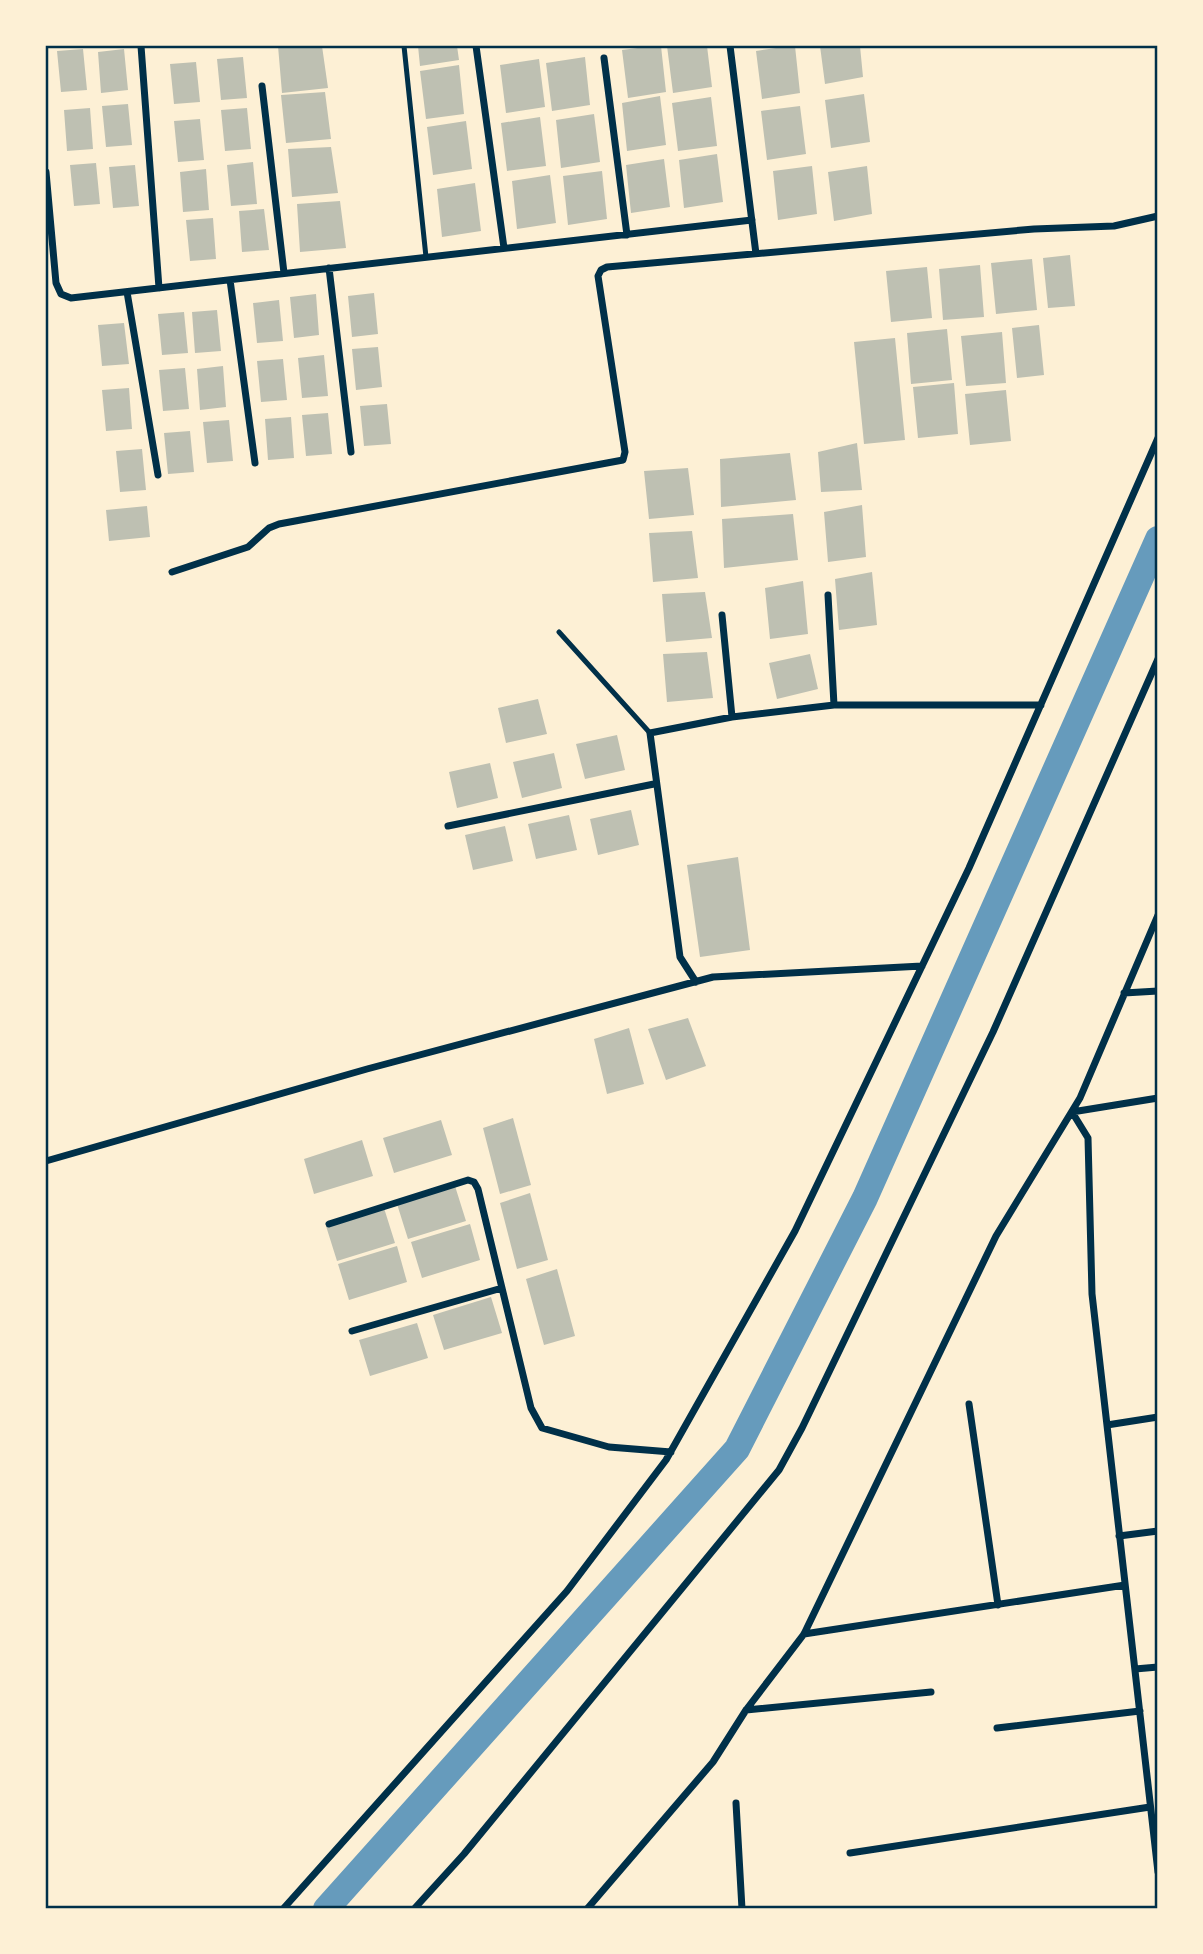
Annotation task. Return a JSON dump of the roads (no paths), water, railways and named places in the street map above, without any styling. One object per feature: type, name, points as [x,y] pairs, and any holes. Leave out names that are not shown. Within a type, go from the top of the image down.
[{"type":"street","points":[[141,46],[159,288]]},
{"type":"street","points":[[476,46],[505,248]]},
{"type":"street","points":[[730,46],[756,254]]},
{"type":"street","points":[[604,58],[627,235]]},
{"type":"street","points":[[262,86],[285,273]]},
{"type":"street","points":[[46,172],[56,283],[61,294],[71,298],[752,220]]},
{"type":"street","points":[[172,572],[248,548],[269,528],[279,524],[623,460],[625,452],[598,276],[601,270],[1034,229],[1114,226],[1157,216]]},
{"type":"street","points":[[329,268],[351,452]]},
{"type":"street","points":[[230,280],[255,463]]},
{"type":"street","points":[[127,292],[158,475]]},
{"type":"street","points":[[283,1909],[567,1591],[671,1452],[795,1231],[969,868],[1157,438]]},
{"type":"street","points":[[828,595],[834,705]]},
{"type":"street","points":[[722,615],[732,718]]},
{"type":"street","points":[[414,1909],[464,1854],[779,1470],[802,1428],[993,1032],[1157,659]]},
{"type":"street","points":[[696,982],[680,957],[654,784],[650,733],[732,718],[834,705],[1041,705]]},
{"type":"street","points":[[448,826],[654,784]]},
{"type":"street","points":[[587,1909],[713,1762],[746,1710],[804,1634],[996,1236],[1072,1112],[1157,915]]},
{"type":"street","points":[[46,1161],[367,1069],[696,982],[735,975],[922,966]]},
{"type":"street","points":[[1124,993],[1157,990]]},
{"type":"street","points":[[1072,1112],[1157,1098]]},
{"type":"street","points":[[1072,1112],[1088,1138],[1092,1294],[1157,1872]]},
{"type":"street","points":[[328,1224],[468,1180],[474,1182],[531,1408],[542,1428],[609,1447],[671,1452]]},
{"type":"street","points":[[352,1331],[502,1288]]},
{"type":"street","points":[[969,1404],[998,1605]]},
{"type":"street","points":[[1107,1425],[1157,1417]]},
{"type":"street","points":[[1119,1536],[1157,1531]]},
{"type":"street","points":[[804,1634],[1125,1585]]},
{"type":"street","points":[[1135,1669],[1157,1667]]},
{"type":"street","points":[[746,1710],[931,1692]]},
{"type":"street","points":[[997,1728],[1140,1711]]},
{"type":"street","points":[[736,1804],[742,1909]]},
{"type":"street","points":[[850,1853],[1150,1807]]},
{"type":"lane","points":[[404,46],[426,257]]},
{"type":"lane","points":[[559,632],[650,733]]},
{"type":"waterway","points":[[326,1909],[737,1449],[865,1198],[1158,539]]}]
